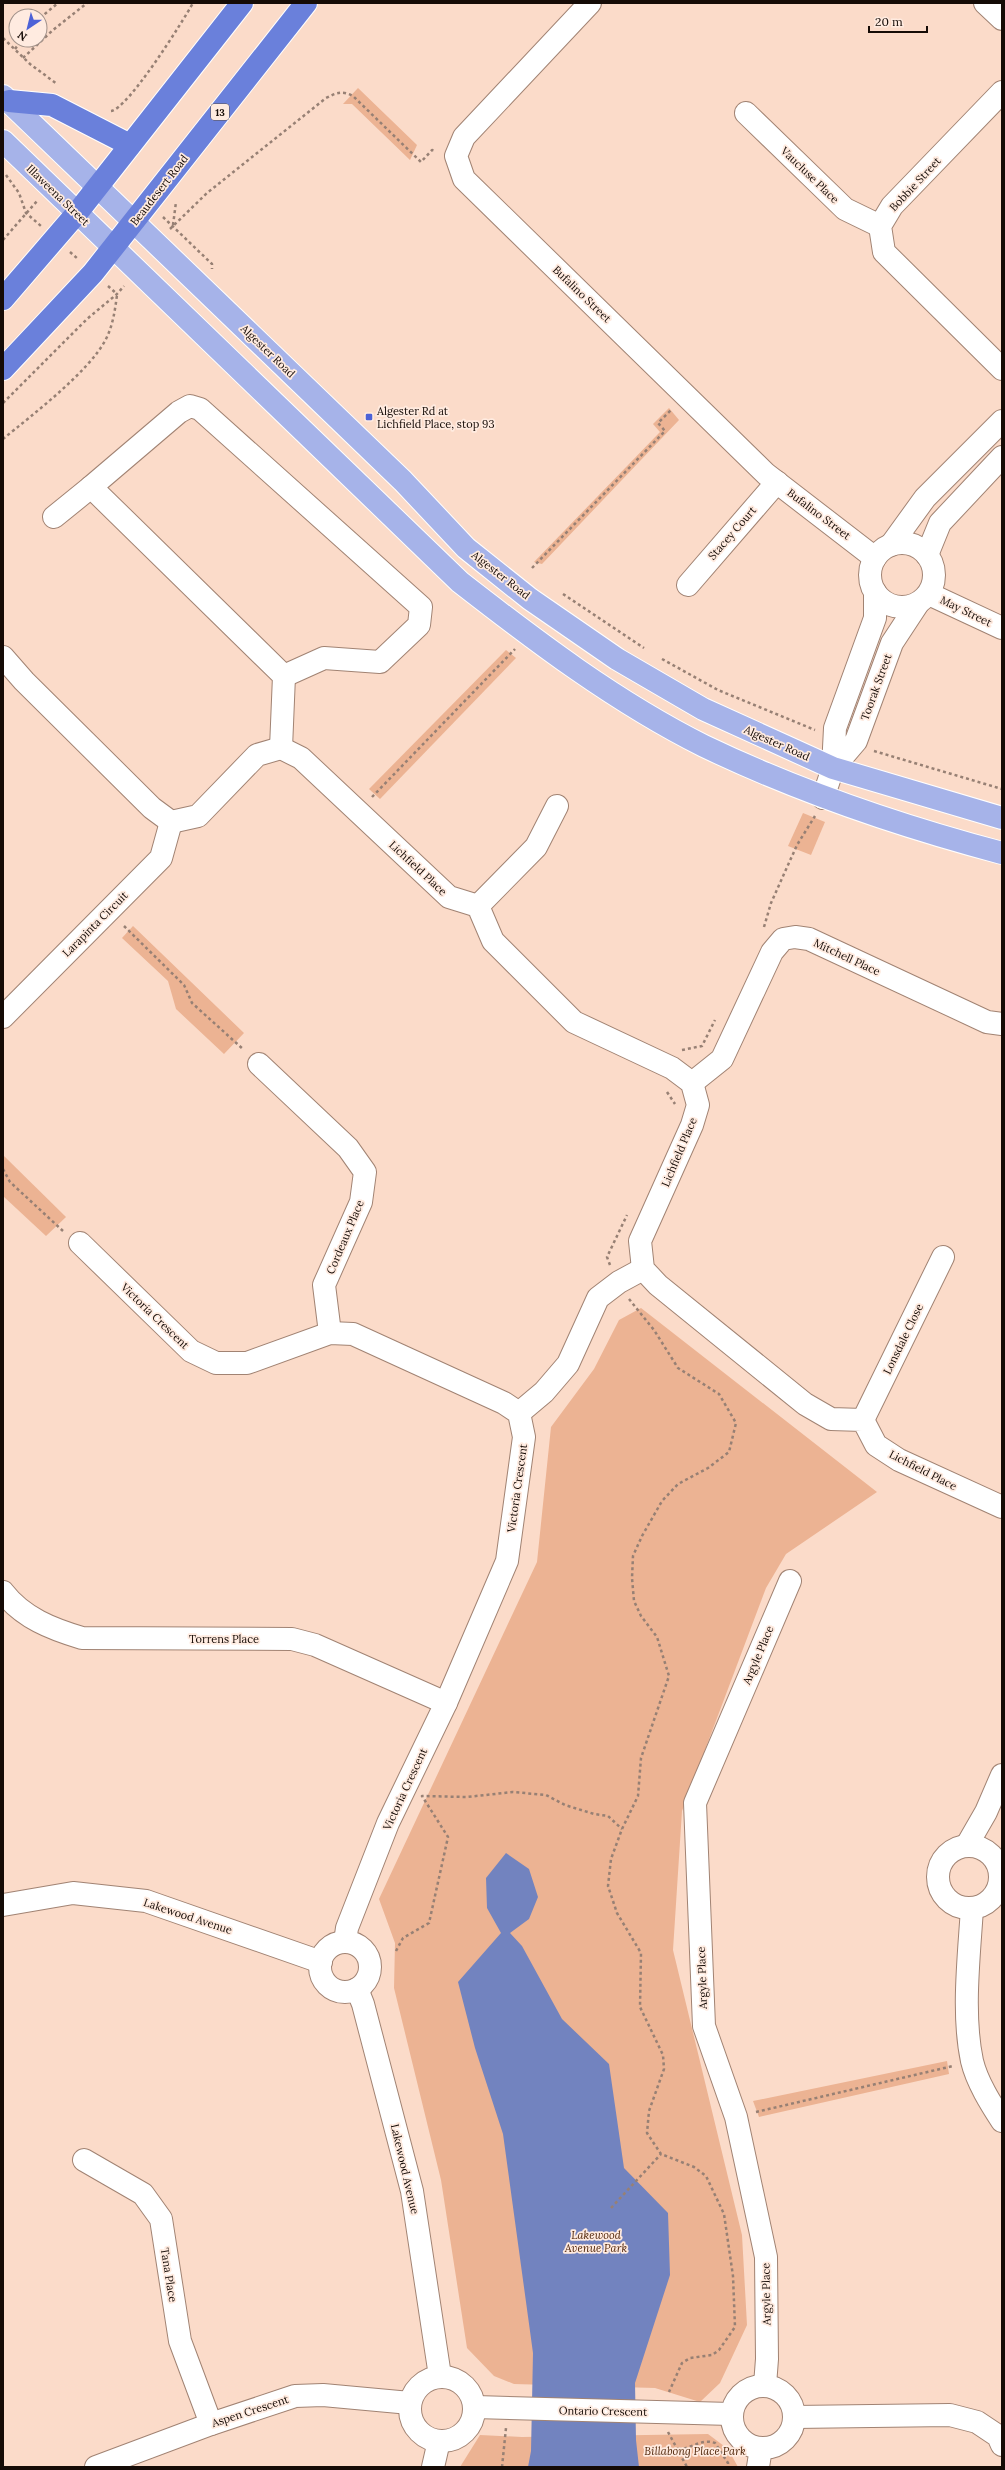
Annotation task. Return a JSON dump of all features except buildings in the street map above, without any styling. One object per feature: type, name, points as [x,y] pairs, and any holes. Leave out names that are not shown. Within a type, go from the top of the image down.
[{"type":"highway","points":[[3,299],[77,213],[242,3]]},
{"type":"highway","name":"Beaudesert Road","points":[[3,370],[87,279],[113,248],[306,3]]},
{"type":"highway","points":[[6,98],[52,105],[130,145]]},
{"type":"main road","points":[[6,98],[98,186]]},
{"type":"main road","name":"Illaweena Street","points":[[3,141],[113,248]]},
{"type":"main road","name":"Algester Road","points":[[98,186],[403,481],[466,548],[524,594],[617,659],[702,709],[833,768],[1002,818]]},
{"type":"main road","points":[[113,248],[460,582],[527,634],[615,695],[704,745],[823,798],[1002,854]]},
{"type":"street","points":[[456,156],[464,137],[590,3]]},
{"type":"street","points":[[985,3],[1002,19]]},
{"type":"street","name":"Bobbie Street","points":[[880,226],[892,206],[1002,92]]},
{"type":"street","name":"Vaucluse Place","points":[[746,113],[845,209],[880,226]]},
{"type":"street","name":"Bufalino Street","points":[[456,156],[464,179],[776,482],[883,551]]},
{"type":"street","points":[[880,226],[884,252],[1002,369]]},
{"type":"street","points":[[54,517],[179,412],[190,406],[200,409],[421,607],[419,625],[380,662],[324,658],[284,676]]},
{"type":"street","points":[[883,551],[911,544],[928,555],[935,574],[923,599],[898,608],[881,599],[875,592],[870,575],[883,551],[925,498],[1002,421]]},
{"type":"street","points":[[928,555],[940,523],[1002,457]]},
{"type":"street","name":"Stacey Court","points":[[688,585],[776,482]]},
{"type":"street","points":[[3,657],[24,681],[152,808],[172,822],[198,816],[257,754],[281,748],[284,676],[90,487]]},
{"type":"street","name":"Toorak Street","points":[[843,742],[835,728],[875,618],[875,592]]},
{"type":"street","name":"Toorak Street","points":[[843,742],[856,741],[892,643],[923,599]]},
{"type":"street","name":"May Street","points":[[923,599],[1002,628]]},
{"type":"street","name":"Toorak Street","points":[[823,798],[843,742]]},
{"type":"street","name":"Lichfield Place","points":[[281,748],[301,758],[449,897],[478,906]]},
{"type":"street","points":[[557,806],[536,847],[478,906],[492,941],[574,1022],[672,1068],[692,1083]]},
{"type":"street","name":"Larapinta Circuit","points":[[3,1017],[161,858],[172,822]]},
{"type":"street","name":"Mitchell Place","points":[[692,1083],[722,1059],[772,952],[783,939],[795,937],[809,939],[987,1022],[1002,1024]]},
{"type":"street","name":"Cordeaux Place","points":[[259,1064],[348,1148],[365,1172],[361,1202],[324,1285],[330,1333]]},
{"type":"street","name":"Lichfield Place","points":[[643,1269],[640,1241],[692,1125],[698,1105],[692,1083]]},
{"type":"street","name":"Victoria Crescent","points":[[80,1243],[191,1351],[216,1363],[247,1363],[330,1333],[353,1334],[504,1403],[519,1413],[524,1437],[507,1561],[446,1703],[388,1823],[347,1928],[345,1942]]},
{"type":"street","name":"Lonsdale Close","points":[[863,1420],[943,1257]]},
{"type":"street","points":[[519,1413],[544,1392],[568,1364],[598,1298],[619,1282],[643,1269],[658,1285],[805,1404],[831,1419],[863,1420]]},
{"type":"street","name":"Lichfield Place","points":[[863,1420],[876,1444],[899,1460],[1002,1507]]},
{"type":"street","name":"Argyle Place","points":[[765,2385],[767,2358],[766,2257],[736,2117],[704,2026],[695,1803],[790,1581]]},
{"type":"street","name":"Torrens Place","points":[[3,1592],[24,1612],[50,1628],[82,1638],[292,1639],[315,1644],[446,1703]]},
{"type":"street","points":[[967,1845],[986,1812],[1002,1775]]},
{"type":"street","points":[[967,1845],[978,1847],[994,1857],[999,1867],[1001,1882],[997,1892],[990,1900],[981,1906],[972,1908],[960,1907],[950,1902],[942,1893],[938,1883],[937,1873],[941,1862],[952,1851],[967,1845]]},
{"type":"street","name":"Lakewood Avenue","points":[[3,1905],[73,1893],[146,1901],[321,1962]]},
{"type":"street","points":[[972,1908],[967,1996],[972,2062],[991,2104],[1002,2122]]},
{"type":"street","points":[[345,1942],[361,1947],[370,1961],[368,1977],[357,1989],[341,1991],[327,1984],[323,1977],[321,1962],[329,1948],[345,1942]]},
{"type":"street","name":"Lakewood Avenue","points":[[357,1989],[363,2004],[412,2190],[440,2376]]},
{"type":"street","name":"Tana Place","points":[[84,2160],[143,2194],[160,2219],[180,2342],[211,2424]]},
{"type":"street","points":[[440,2376],[453,2378],[464,2384],[471,2394],[475,2407],[471,2425],[465,2432],[457,2437],[439,2441],[429,2438],[420,2432],[414,2423],[410,2403],[421,2385],[430,2379],[440,2376]]},
{"type":"street","points":[[765,2385],[782,2392],[793,2407],[793,2427],[784,2440],[771,2447],[759,2458],[751,2446],[736,2433],[731,2414],[739,2396],[751,2388],[765,2385]]},
{"type":"street","name":"Aspen Crescent","points":[[96,2467],[211,2424],[295,2396],[323,2395],[410,2403]]},
{"type":"street","name":"Ontario Crescent","points":[[475,2407],[731,2414]]},
{"type":"street","points":[[794,2416],[950,2415],[977,2422],[998,2436],[1002,2445]]},
{"type":"street","points":[[433,2467],[439,2441]]},
{"type":"path","points":[[48,11],[58,3]]},
{"type":"path","points":[[24,58],[52,30],[86,3]]},
{"type":"path","points":[[110,111],[120,108],[124,103],[168,44],[192,3]]},
{"type":"path","points":[[3,38],[24,58],[59,85]]},
{"type":"path","points":[[173,225],[207,193],[320,103],[340,92],[352,96],[421,162],[432,150],[456,156]]},
{"type":"path","points":[[3,172],[19,193],[26,213],[3,240]]},
{"type":"path","points":[[148,203],[173,225],[212,264]]},
{"type":"path","points":[[3,403],[87,319],[117,294],[111,328],[97,353],[46,403],[3,439]]},
{"type":"path","points":[[532,568],[665,431],[658,423],[673,408],[668,402]]},
{"type":"path","points":[[563,594],[648,651]]},
{"type":"path","points":[[358,811],[516,647]]},
{"type":"path","points":[[660,658],[718,690],[843,742],[1002,789]]},
{"type":"path","points":[[108,910],[184,985],[192,1003],[259,1064]]},
{"type":"path","points":[[3,1170],[10,1182],[61,1230],[80,1243]]},
{"type":"path","points":[[619,1282],[678,1368],[719,1394],[736,1423],[729,1452],[708,1468],[678,1484],[662,1500],[642,1536],[633,1556],[632,1578],[634,1600],[641,1616],[657,1637],[669,1676],[641,1758],[638,1796],[622,1829],[611,1859],[608,1886],[617,1913],[641,1953],[640,2007],[663,2055],[664,2069],[649,2111],[647,2133],[661,2154],[694,2167],[706,2176],[724,2214],[733,2276],[735,2326],[719,2350],[712,2355],[690,2358],[682,2363],[667,2396],[657,2412]]},
{"type":"path","points":[[396,1951],[403,1938],[429,1923],[448,1836],[422,1796],[467,1797],[513,1792],[546,1795],[565,1805],[594,1814],[608,1816],[622,1829]]},
{"type":"path","points":[[736,2117],[972,2062]]},
{"type":"path","points":[[611,2208],[638,2176],[661,2154]]},
{"type":"path","points":[[502,2467],[510,2409]]},
{"type":"path","points":[[687,2467],[677,2449],[684,2449],[707,2440],[715,2443],[728,2463],[728,2467]]},
{"type":"green space","points":[[358,88],[417,145],[410,160],[352,104],[343,104]]},
{"type":"green space","points":[[669,408],[679,420],[542,564],[534,562],[660,432],[653,424]]},
{"type":"green space","points":[[506,650],[516,658],[380,799],[369,789]]},
{"type":"green space","points":[[803,813],[825,822],[811,855],[788,846]]},
{"type":"green space","points":[[133,926],[244,1033],[224,1054],[176,1009],[168,981],[122,938]]},
{"type":"green space","points":[[3,1155],[66,1217],[46,1236],[3,1196]]},
{"type":"green space","name":"Lakewood Avenue Park","points":[[641,1308],[877,1492],[786,1554],[766,1588],[682,1811],[673,1950],[742,2235],[747,2325],[720,2383],[700,2402],[655,2388],[514,2384],[494,2376],[467,2348],[441,2180],[394,1988],[395,1943],[379,1899],[537,1562],[551,1427],[594,1369],[619,1320]]},
{"type":"green space","points":[[947,2061],[949,2074],[759,2117],[753,2101]]},
{"type":"green space","name":"Billabong Place Park","points":[[708,2434],[728,2449],[738,2467],[460,2467],[480,2435],[522,2437]]},
{"type":"water","points":[[506,1853],[529,1869],[538,1897],[529,1919],[510,1933],[522,1946],[562,2019],[609,2064],[624,2168],[668,2213],[670,2275],[635,2383],[636,2440],[639,2467],[528,2467],[531,2451],[533,2353],[503,2134],[475,2048],[458,1982],[501,1933],[487,1908],[486,1878]]},
{"type":"place","name":"Algester Rd at Lichfield Place, stop 93","points":[[369,417]]}]
